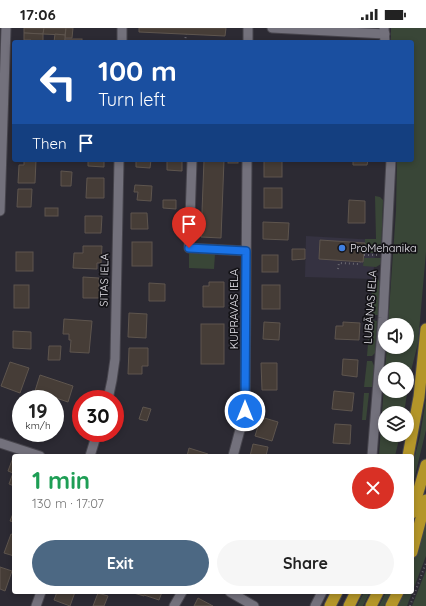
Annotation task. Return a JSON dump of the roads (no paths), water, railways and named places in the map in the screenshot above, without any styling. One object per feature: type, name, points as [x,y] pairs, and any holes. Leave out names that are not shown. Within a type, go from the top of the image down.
[{"type":"highway","points":[[408,454],[419,397],[426,329]]},
{"type":"highway","points":[[414,412],[419,397]]},
{"type":"highway","points":[[401,454],[404,442]]},
{"type":"highway","points":[[414,506],[426,465]]},
{"type":"highway","points":[[414,545],[426,500]]},
{"type":"highway","points":[[330,606],[336,594]]},
{"type":"highway","points":[[349,606],[355,594]]},
{"type":"highway","points":[[371,606],[377,594]]},
{"type":"highway","points":[[391,606],[397,594]]},
{"type":"street","points":[[0,211],[3,44],[6,28]]},
{"type":"street","points":[[122,28],[122,40]]},
{"type":"street","points":[[248,28],[248,40]]},
{"type":"street","points":[[272,28],[385,35]]},
{"type":"street","name":"SITAS IELA","points":[[110,390],[115,359],[119,162]]},
{"type":"street","points":[[192,162],[189,248],[246,251]]},
{"type":"street","name":"KUPRAVAS IELA","points":[[234,454],[245,411],[247,162]]},
{"type":"street","name":"LUBĀNAS IELA","points":[[372,454],[383,318],[391,162]]},
{"type":"street","points":[[91,454],[94,442]]},
{"type":"street","points":[[0,443],[34,454]]},
{"type":"street","points":[[36,606],[40,594]]},
{"type":"street","points":[[174,606],[181,594]]},
{"type":"street","points":[[233,594],[254,606]]},
{"type":"street","points":[[315,606],[321,594]]},
{"type":"place","name":"ProMehanika","points":[[342,248]]}]
